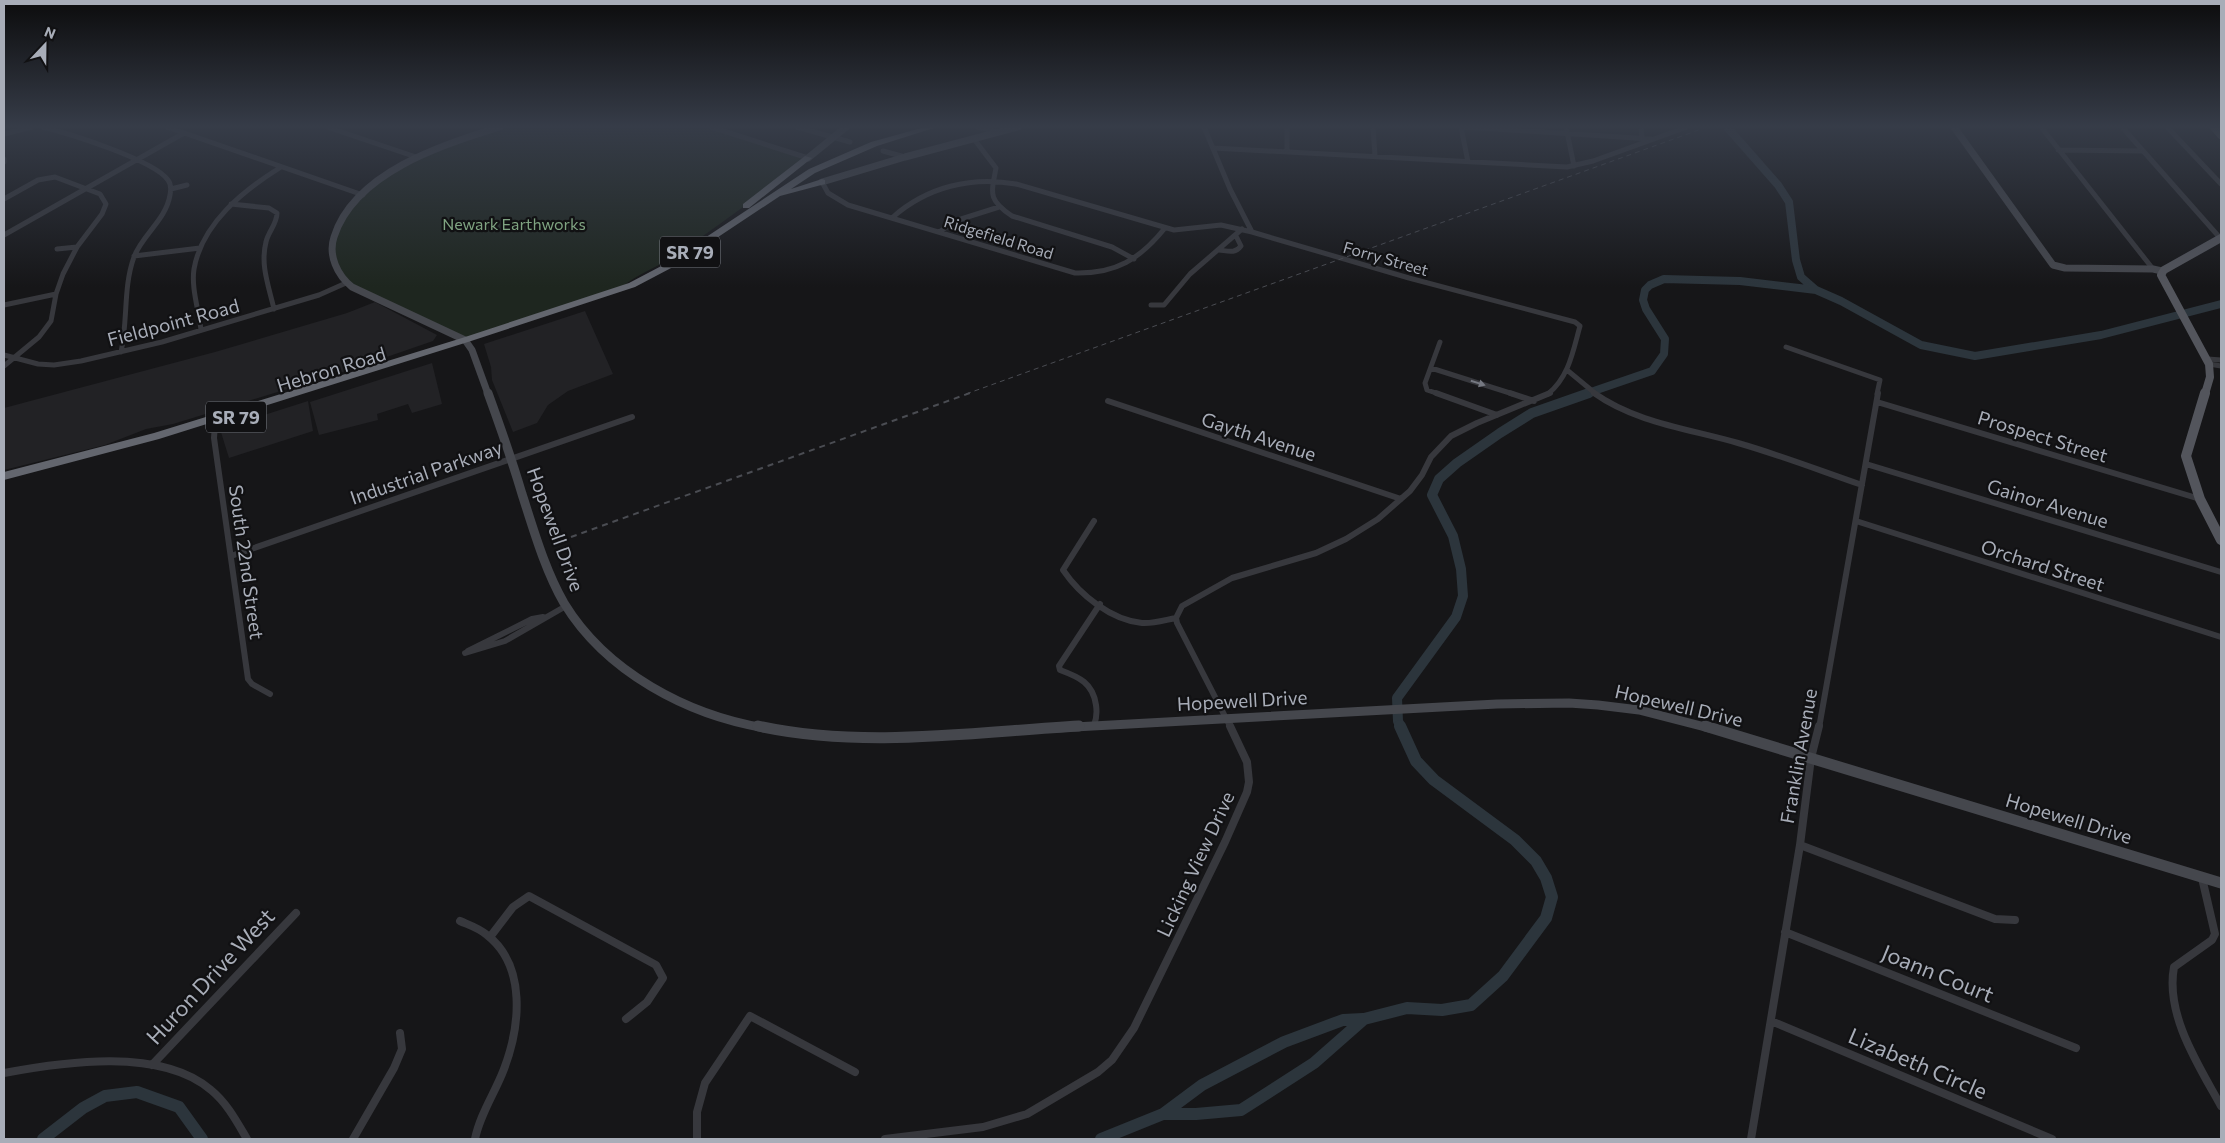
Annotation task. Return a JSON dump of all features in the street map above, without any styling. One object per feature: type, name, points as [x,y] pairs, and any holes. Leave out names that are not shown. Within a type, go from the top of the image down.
[{"type":"highway","points":[[750,207],[782,180]]},
{"type":"highway","name":"SR 79","points":[[750,207],[793,180]]},
{"type":"highway","name":"SR 79","points":[[750,207],[797,180]]},
{"type":"highway","points":[[750,207],[788,192],[822,182]]},
{"type":"highway","name":"Hebron Road","points":[[212,421],[265,404],[270,400],[465,340],[632,285],[670,265],[750,207]]},
{"type":"highway","name":"Hebron Road","points":[[4,476],[212,421],[448,350],[465,340]]},
{"type":"highway","points":[[4,482],[136,448],[144,443],[212,421]]},
{"type":"main road","points":[[380,180],[345,213],[336,227],[331,242],[331,255],[337,271],[346,283],[368,295],[465,340]]},
{"type":"main road","points":[[822,182],[827,180]]},
{"type":"main road","points":[[1992,180],[2053,265],[2065,268],[2162,271],[2221,238]]},
{"type":"main road","points":[[2162,271],[2163,278],[2209,361],[2210,377],[2186,456],[2200,499],[2218,528],[2221,540]]},
{"type":"main road","name":"Hopewell Drive","points":[[465,340],[472,350],[512,458],[549,571],[566,606],[598,646],[644,682],[695,707],[736,721],[762,728],[817,735],[866,736],[1094,726],[1436,707],[1569,703],[1623,708],[1687,721],[2221,883]]},
{"type":"street","points":[[4,199],[39,180]]},
{"type":"street","points":[[4,366],[40,337],[51,321],[56,294],[78,247],[105,209],[104,198],[100,194],[67,180]]},
{"type":"street","points":[[4,235],[100,180]]},
{"type":"street","points":[[121,352],[124,340],[127,287],[134,256],[164,210],[171,189],[167,180]]},
{"type":"street","points":[[201,330],[194,270],[200,248],[216,220],[231,204],[259,180]]},
{"type":"street","points":[[320,180],[363,195]]},
{"type":"street","points":[[893,217],[908,204],[926,195],[974,181],[988,180]]},
{"type":"street","points":[[995,180],[991,192],[999,207],[1016,218],[1112,247],[1134,259]]},
{"type":"street","points":[[997,180],[1016,184],[1174,230],[1221,225],[1252,232]]},
{"type":"street","points":[[1226,180],[1252,232]]},
{"type":"street","points":[[2082,180],[2153,270]]},
{"type":"street","points":[[2170,180],[2221,238]]},
{"type":"street","name":"Ridgefield Road","points":[[822,182],[828,193],[848,205],[1075,273],[1107,270],[1134,259],[1147,250],[1165,228]]},
{"type":"street","points":[[171,189],[187,185]]},
{"type":"street","points":[[231,204],[269,208],[277,213],[277,219],[266,241],[263,255],[264,272],[274,309]]},
{"type":"street","points":[[939,232],[958,220],[999,207]]},
{"type":"street","points":[[1151,305],[1164,305],[1190,274],[1242,230]]},
{"type":"street","name":"Forry Street","points":[[1252,232],[1409,278],[1575,322],[1580,326],[1567,370]]},
{"type":"street","points":[[1219,250],[1231,252],[1238,250],[1241,246],[1236,236]]},
{"type":"street","points":[[57,248],[78,247]]},
{"type":"street","points":[[134,256],[200,248]]},
{"type":"street","name":"Fieldpoint Road","points":[[4,355],[38,364],[54,365],[121,352],[274,309],[319,295],[346,283]]},
{"type":"street","points":[[4,305],[56,294]]},
{"type":"street","points":[[1440,342],[1425,388],[1436,394],[1496,415]]},
{"type":"street","name":"Franklin Avenue","points":[[1751,1139],[1800,845],[1811,758],[1817,740],[1880,380],[1786,347]]},
{"type":"street","points":[[2209,361],[2221,360]]},
{"type":"street","points":[[2209,361],[2221,366]]},
{"type":"street","points":[[1431,368],[1534,401]]},
{"type":"street","points":[[1094,520],[1063,570],[1076,587],[1121,618],[1148,623],[1176,618],[1180,608],[1187,602],[1232,578],[1307,556],[1339,544],[1378,519],[1416,484],[1431,457],[1459,431],[1549,394],[1561,381],[1567,370],[1606,402],[1645,417],[1722,438],[1862,485]]},
{"type":"street","name":"Gayth Avenue","points":[[1108,402],[1400,499]]},
{"type":"street","name":"Prospect Street","points":[[1877,402],[2200,499]]},
{"type":"street","name":"Industrial Parkway","points":[[231,556],[632,417]]},
{"type":"street","name":"South 22nd Street","points":[[212,421],[248,678],[252,684],[270,694]]},
{"type":"street","name":"Gainor Avenue","points":[[1866,464],[2221,572]]},
{"type":"street","name":"Orchard Street","points":[[1856,521],[2221,637]]},
{"type":"street","points":[[1094,726],[1097,720],[1093,690],[1085,681],[1060,670],[1059,666],[1100,604]]},
{"type":"street","points":[[546,617],[532,620],[465,653],[492,647],[537,625],[546,617],[566,606]]},
{"type":"street","name":"Licking View Drive","points":[[885,1139],[983,1127],[1026,1114],[1080,1084],[1112,1060],[1134,1028],[1247,792],[1250,775],[1247,762],[1227,719],[1212,694],[1176,618]]},
{"type":"street","points":[[1800,845],[1995,919],[2015,920]]},
{"type":"street","points":[[2202,878],[2215,934],[2212,940],[2174,967],[2171,989],[2178,1016],[2186,1036],[2221,1106]]},
{"type":"street","points":[[490,937],[518,903],[524,897],[529,896],[656,966],[663,978],[647,1002],[626,1018]]},
{"type":"street","name":"Huron Drive West","points":[[152,1065],[296,913]]},
{"type":"street","points":[[460,921],[490,937],[507,961],[515,978],[518,1016],[512,1046],[504,1071],[482,1116],[475,1139]]},
{"type":"street","name":"Joann Court","points":[[1785,932],[2076,1048]]},
{"type":"street","points":[[697,1139],[697,1112],[704,1083],[750,1016],[855,1072]]},
{"type":"street","name":"Lizabeth Circle","points":[[1771,1021],[2052,1139]]},
{"type":"street","points":[[353,1139],[394,1068],[402,1049],[400,1034]]},
{"type":"street","points":[[4,1074],[113,1062],[152,1065],[174,1070],[205,1085],[226,1107],[247,1139]]},
{"type":"shaded area","points":[[375,302],[437,335],[433,341],[349,370],[173,424],[146,429],[105,445],[4,470],[4,408],[215,352],[347,313]]},
{"type":"shaded area","points":[[585,311],[613,374],[568,391],[548,405],[537,423],[513,432],[492,380],[491,367],[484,344]]},
{"type":"shaded area","points":[[432,363],[442,404],[412,413],[408,404],[377,414],[378,420],[319,435],[310,402]]},
{"type":"shaded area","points":[[308,401],[313,431],[229,458],[220,429]]},
{"type":"green space","name":"Newark Earthworks","points":[[382,180],[779,180],[668,260],[634,278],[622,287],[465,340],[346,283],[331,249],[345,213]]},
{"type":"waterway","points":[[1774,180],[1789,202],[1796,260],[1801,277],[1816,290]]},
{"type":"waterway","points":[[1585,394],[1652,371],[1664,354],[1665,339],[1646,309],[1643,300],[1645,290],[1650,285],[1664,279],[1740,281],[1816,290]]},
{"type":"waterway","points":[[1816,290],[1841,301],[1921,345],[1975,356],[2101,335],[2221,304]]},
{"type":"waterway","points":[[1401,728],[1398,721],[1397,698],[1456,617],[1463,596],[1461,569],[1453,536],[1432,495],[1439,479],[1457,463],[1532,413],[1589,393]]},
{"type":"waterway","points":[[1163,1114],[1196,1114],[1241,1110],[1314,1063],[1364,1019],[1407,1008],[1442,1010],[1471,1005],[1503,976],[1546,918],[1552,897],[1546,878],[1536,861],[1515,840],[1434,780],[1416,761],[1400,726]]},
{"type":"waterway","points":[[1163,1114],[1202,1085],[1284,1042],[1343,1020],[1363,1019]]},
{"type":"waterway","points":[[43,1139],[83,1108],[105,1096],[137,1092],[179,1107],[202,1139]]},
{"type":"waterway","points":[[1101,1139],[1163,1114]]},
{"type":"railway","points":[[966,394],[1559,180]]},
{"type":"railway","points":[[571,537],[970,393]]}]
